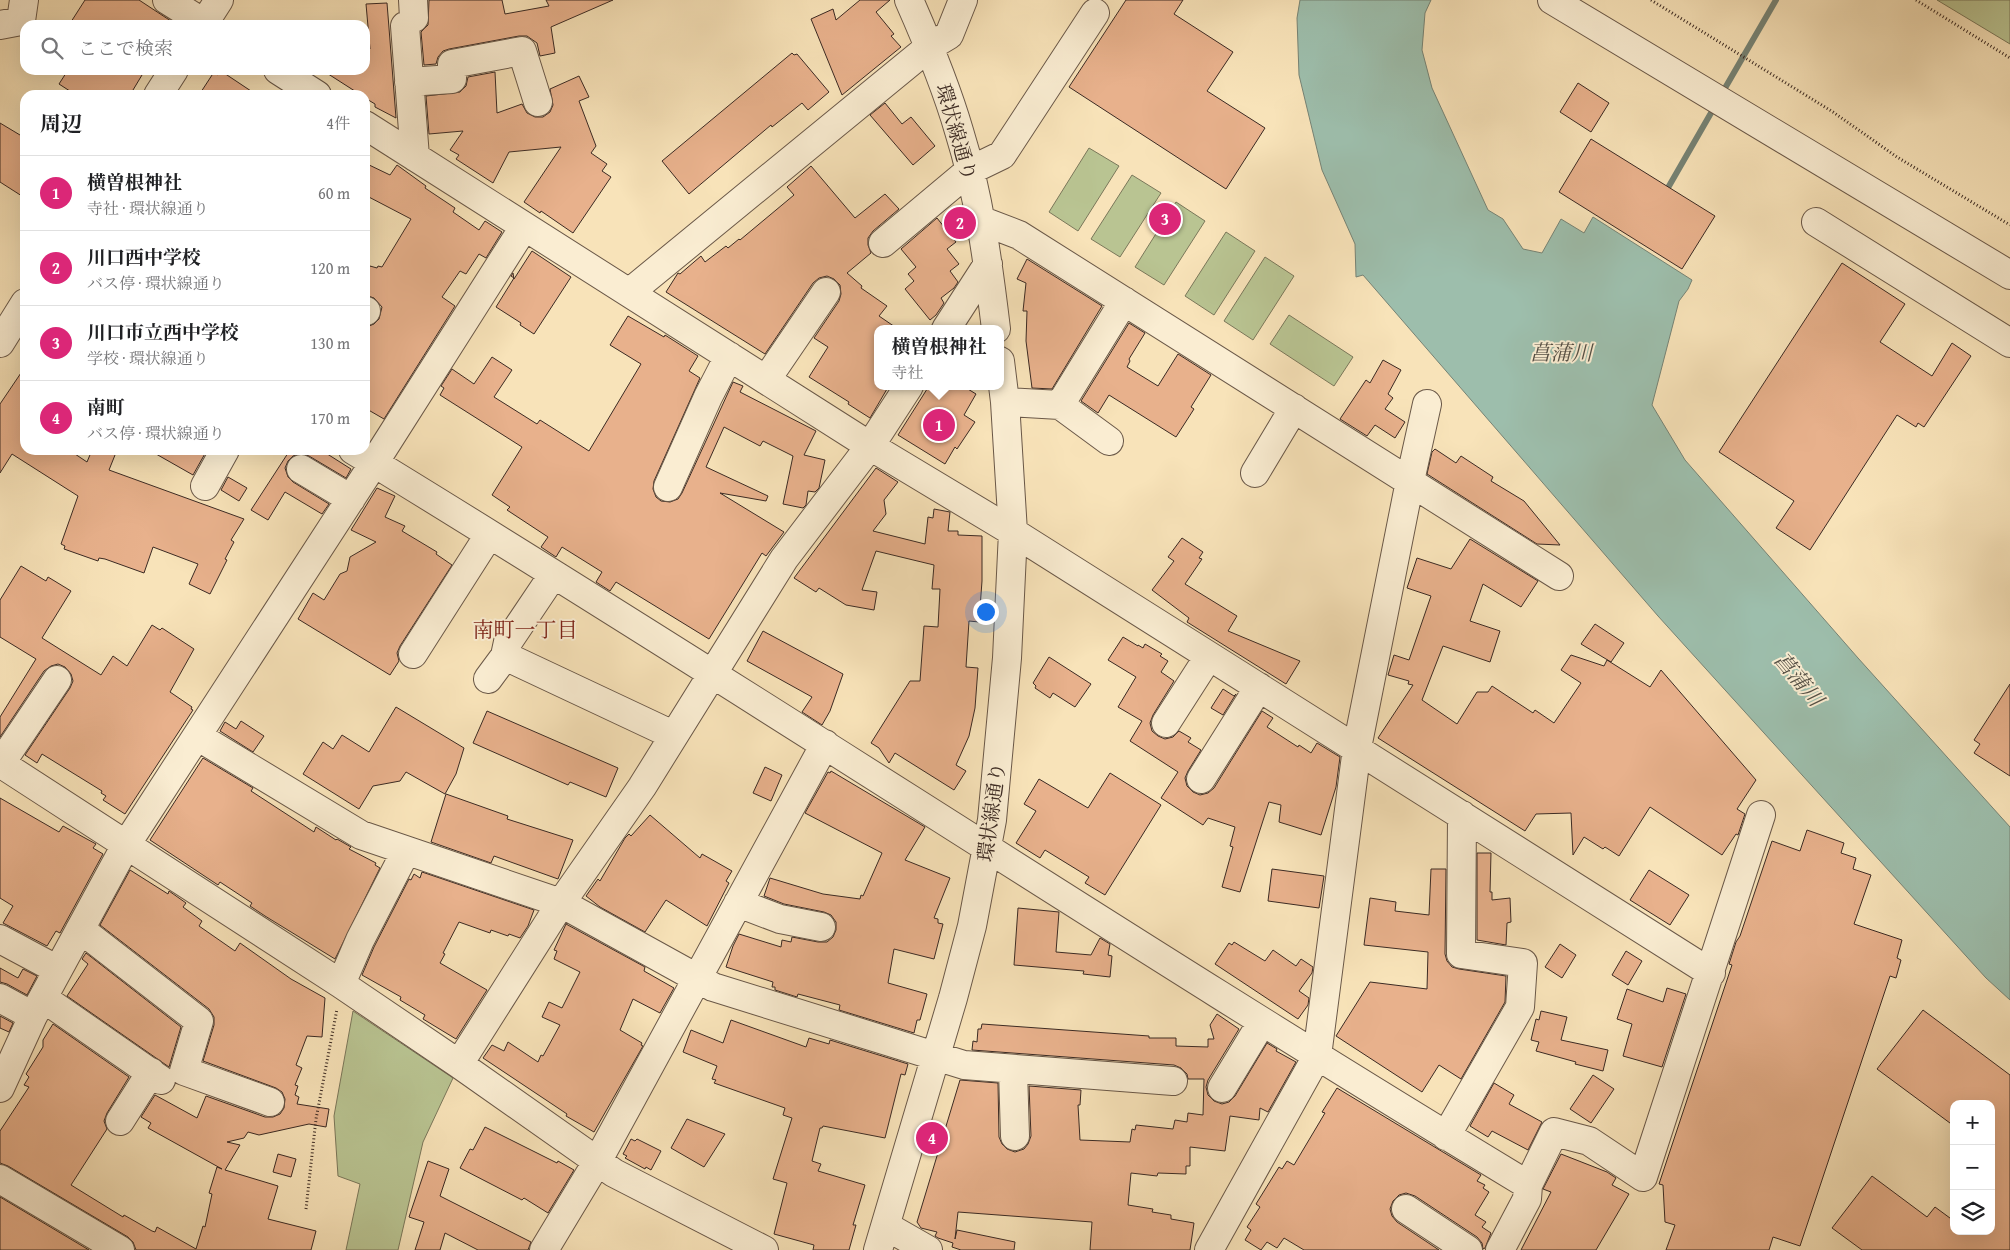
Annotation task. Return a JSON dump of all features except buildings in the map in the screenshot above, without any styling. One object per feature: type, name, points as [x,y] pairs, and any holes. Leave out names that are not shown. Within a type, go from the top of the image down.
[{"type":"street","points":[[21,20],[24,0]]},
{"type":"street","points":[[167,0],[199,20]]},
{"type":"street","points":[[207,20],[219,0]]},
{"type":"street","name":"環状線通り","points":[[909,0],[929,47],[960,132],[980,220],[996,325]]},
{"type":"street","points":[[630,292],[929,47],[950,35],[963,0]]},
{"type":"street","points":[[1552,0],[2010,275]]},
{"type":"street","points":[[883,242],[969,171],[1002,156],[1096,13]]},
{"type":"street","points":[[411,15],[410,82],[415,157]]},
{"type":"street","points":[[0,25],[20,22]]},
{"type":"street","points":[[410,82],[452,79],[452,64],[522,51],[538,102]]},
{"type":"street","points":[[161,90],[171,75]]},
{"type":"street","points":[[286,75],[310,90]]},
{"type":"street","points":[[370,128],[870,446],[1013,532],[1711,973]]},
{"type":"street","points":[[980,220],[1019,234],[1560,576]]},
{"type":"street","points":[[1816,222],[2010,343]]},
{"type":"street","points":[[370,447],[524,226]]},
{"type":"street","points":[[949,325],[988,264]]},
{"type":"street","points":[[766,380],[826,292]]},
{"type":"street","points":[[1060,405],[1124,301]]},
{"type":"street","points":[[0,343],[20,311]]},
{"type":"street","points":[[668,487],[708,397],[729,356]]},
{"type":"street","points":[[459,1064],[562,903],[642,787],[711,673],[784,560],[870,446],[906,390]]},
{"type":"street","name":"環状線通り","points":[[882,1238],[937,1057],[972,926],[988,847],[1002,727],[1013,532],[1004,390]]},
{"type":"street","points":[[1005,402],[1060,405],[1109,440]]},
{"type":"street","points":[[1209,1250],[1317,1056],[1357,748],[1427,404]]},
{"type":"street","points":[[1254,473],[1294,408]]},
{"type":"street","points":[[205,486],[223,455]]},
{"type":"street","points":[[0,1088],[38,1007],[126,845],[351,499],[363,457],[825,744],[1138,945],[1528,1185]]},
{"type":"street","points":[[301,469],[351,499]]},
{"type":"street","points":[[413,654],[488,535]]},
{"type":"street","points":[[488,679],[505,656],[508,642],[553,575]]},
{"type":"street","points":[[505,656],[673,735]]},
{"type":"street","points":[[1166,722],[1209,656]]},
{"type":"street","points":[[57,680],[1,763],[341,984],[614,1173],[764,1250]]},
{"type":"street","points":[[1201,779],[1260,687]]},
{"type":"street","points":[[197,736],[361,835],[562,903],[713,987],[964,1065],[1173,1081]]},
{"type":"street","points":[[544,1250],[597,1162],[825,744]]},
{"type":"street","points":[[1446,1136],[1520,1008],[1523,963],[1460,954],[1462,815]]},
{"type":"street","points":[[1500,1250],[1527,1199],[1528,1185],[1554,1132],[1589,1141],[1643,1177],[1761,815]]},
{"type":"street","points":[[341,984],[360,940],[406,851]]},
{"type":"street","points":[[738,903],[780,919],[821,927]]},
{"type":"street","points":[[80,929],[199,1021],[184,1071],[270,1102]]},
{"type":"street","points":[[0,939],[58,970]]},
{"type":"street","points":[[0,998],[38,1007],[156,1076],[120,1121]]},
{"type":"street","points":[[1222,1088],[1262,1022]]},
{"type":"street","points":[[1013,1070],[1015,1136]]},
{"type":"street","points":[[0,1179],[120,1250]]},
{"type":"street","points":[[1406,1209],[1468,1250]]},
{"type":"street","points":[[882,1238],[928,1250]]},
{"type":"path","points":[[1652,0],[1833,112],[1896,157],[2010,224]]},
{"type":"path","points":[[1916,0],[2010,58]]},
{"type":"path","points":[[306,1208],[316,1119],[341,984]]},
{"type":"green space","points":[[1937,0],[2010,0],[2010,44]]},
{"type":"green space","points":[[1089,148],[1119,166],[1078,231],[1049,212]]},
{"type":"green space","points":[[1132,175],[1161,193],[1120,257],[1091,239]]},
{"type":"green space","points":[[1176,202],[1205,221],[1164,285],[1135,267]]},
{"type":"green space","points":[[1226,232],[1255,251],[1214,315],[1185,296]]},
{"type":"green space","points":[[1265,257],[1294,276],[1253,340],[1224,321]]},
{"type":"green space","points":[[1289,315],[1353,357],[1334,386],[1270,344]]},
{"type":"green space","points":[[353,1011],[453,1078],[423,1142],[398,1250],[346,1250],[360,1184],[338,1176],[334,1116]]},
{"type":"water","name":"菖蒲川","points":[[1300,0],[1431,0],[1425,13],[1422,50],[1432,88],[1488,210],[1503,219],[1523,249],[1542,253],[1561,219],[1584,233],[1593,217],[1692,280],[1679,301],[1652,405],[1685,460],[1858,658],[2010,827],[2010,1000],[1986,978],[1658,616],[1363,275],[1356,277],[1355,244],[1322,170],[1299,75],[1297,18]]},
{"type":"waterway","points":[[1721,95],[1776,0]]},
{"type":"waterway","points":[[1665,193],[1715,106]]},
{"type":"place","name":"川口市立西中学校","points":[[1165,219]]},
{"type":"place","name":"川口西中学校","points":[[960,223]]},
{"type":"place","name":"横曽根神社","points":[[939,425]]},
{"type":"place","name":"南町","points":[[932,1138]]},
{"type":"district","name":"南町一丁目","points":[[525,629]]}]
